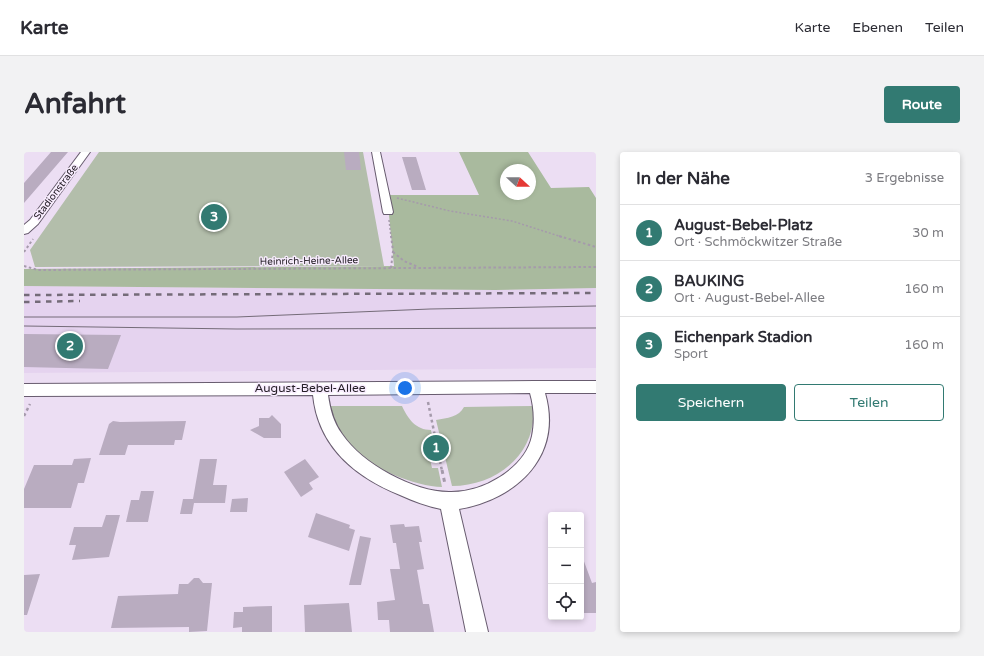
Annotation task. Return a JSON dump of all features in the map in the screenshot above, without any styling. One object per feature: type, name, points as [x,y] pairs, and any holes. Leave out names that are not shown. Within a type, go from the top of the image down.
[{"type":"street","name":"Stadionstraße","points":[[24,231],[34,222],[86,152]]},
{"type":"street","points":[[376,152],[388,212]]},
{"type":"street","name":"August-Bebel-Allee","points":[[24,390],[596,386]]},
{"type":"street","points":[[320,389],[321,410],[330,430],[340,446],[353,460],[379,477],[403,488],[430,498],[448,500],[469,498],[489,491],[517,475],[527,464],[535,452],[542,424],[541,402],[536,387]]},
{"type":"street","points":[[448,500],[477,632]]},
{"type":"path","points":[[384,195],[450,210],[512,220],[596,247]]},
{"type":"path","points":[[388,212],[393,252],[391,268]]},
{"type":"path","points":[[393,252],[404,261],[419,268]]},
{"type":"path","name":"Heinrich-Heine-Allee","points":[[24,266],[38,270],[596,267]]},
{"type":"path","points":[[428,402],[448,500]]},
{"type":"path","points":[[24,416],[30,404]]},
{"type":"shaded area","points":[[24,286],[495,290],[596,288],[596,368],[24,373]]},
{"type":"green space","points":[[99,152],[363,152],[384,266],[35,267],[30,250]]},
{"type":"green space","points":[[459,152],[528,152],[536,164],[500,164],[500,200],[536,200],[536,165],[551,188],[589,187],[596,198],[596,288],[495,290],[24,286],[24,269],[394,266],[387,195],[479,195]]},
{"type":"green space","points":[[330,406],[402,406],[413,423],[426,430],[431,430],[435,450],[428,450],[432,468],[438,468],[442,487],[419,484],[406,480],[368,462],[346,442],[335,422]]},
{"type":"green space","points":[[533,406],[533,423],[529,438],[521,452],[511,464],[499,473],[484,480],[452,486],[436,420],[456,415],[464,407]]},
{"type":"building","points":[[51,152],[68,152],[24,203],[24,183]]},
{"type":"building","points":[[344,152],[359,152],[361,170],[346,170]]},
{"type":"building","points":[[402,157],[416,157],[426,190],[412,190]]},
{"type":"building","points":[[24,334],[121,335],[108,369],[24,367]]},
{"type":"building","points":[[272,415],[281,424],[281,438],[264,438],[250,430],[259,426],[259,418],[269,418]]},
{"type":"building","points":[[113,421],[186,421],[182,440],[175,440],[174,445],[128,445],[125,455],[99,455],[109,424]]},
{"type":"building","points":[[91,458],[84,483],[78,483],[71,508],[24,508],[24,489],[34,465],[72,465],[74,459]]},
{"type":"building","points":[[200,459],[217,459],[213,485],[227,485],[225,503],[194,503],[192,514],[180,514],[183,499],[193,499]]},
{"type":"building","points":[[305,459],[319,477],[309,483],[313,489],[301,497],[284,472]]},
{"type":"building","points":[[141,491],[154,491],[148,522],[126,522],[131,500],[139,500]]},
{"type":"building","points":[[248,498],[247,512],[230,512],[232,499]]},
{"type":"building","points":[[316,513],[350,525],[349,528],[355,530],[349,551],[308,537]]},
{"type":"building","points":[[106,515],[120,515],[109,557],[72,560],[76,545],[69,545],[74,527],[102,527]]},
{"type":"building","points":[[404,524],[405,527],[419,526],[422,542],[419,542],[424,569],[417,570],[423,604],[429,604],[434,632],[390,632],[389,620],[378,620],[377,602],[395,600],[390,569],[400,569],[396,543],[393,543],[390,525]]},
{"type":"building","points":[[360,536],[371,538],[361,585],[349,585]]},
{"type":"building","points":[[584,561],[592,583],[596,582],[596,613],[584,613]]},
{"type":"building","points":[[40,574],[27,615],[24,615],[24,575]]},
{"type":"building","points":[[194,578],[199,578],[203,583],[212,583],[207,631],[189,632],[189,627],[111,628],[118,596],[178,594],[179,584],[188,584]]},
{"type":"building","points":[[349,603],[352,632],[305,632],[304,605]]},
{"type":"building","points":[[272,606],[272,632],[242,632],[242,627],[233,628],[234,612],[243,612],[243,607]]},
{"type":"tram line","points":[[24,317],[237,317],[430,309],[596,306]]},
{"type":"tram line","points":[[24,326],[237,329],[596,328]]},
{"type":"railway","points":[[24,295],[596,293]]},
{"type":"railway","points":[[24,302],[80,301]]},
{"type":"place","name":"Eichenpark Stadion","points":[[214,217]]},
{"type":"place","name":"BAUKING","points":[[70,346]]},
{"type":"place","name":"August-Bebel-Platz","points":[[436,448]]}]
